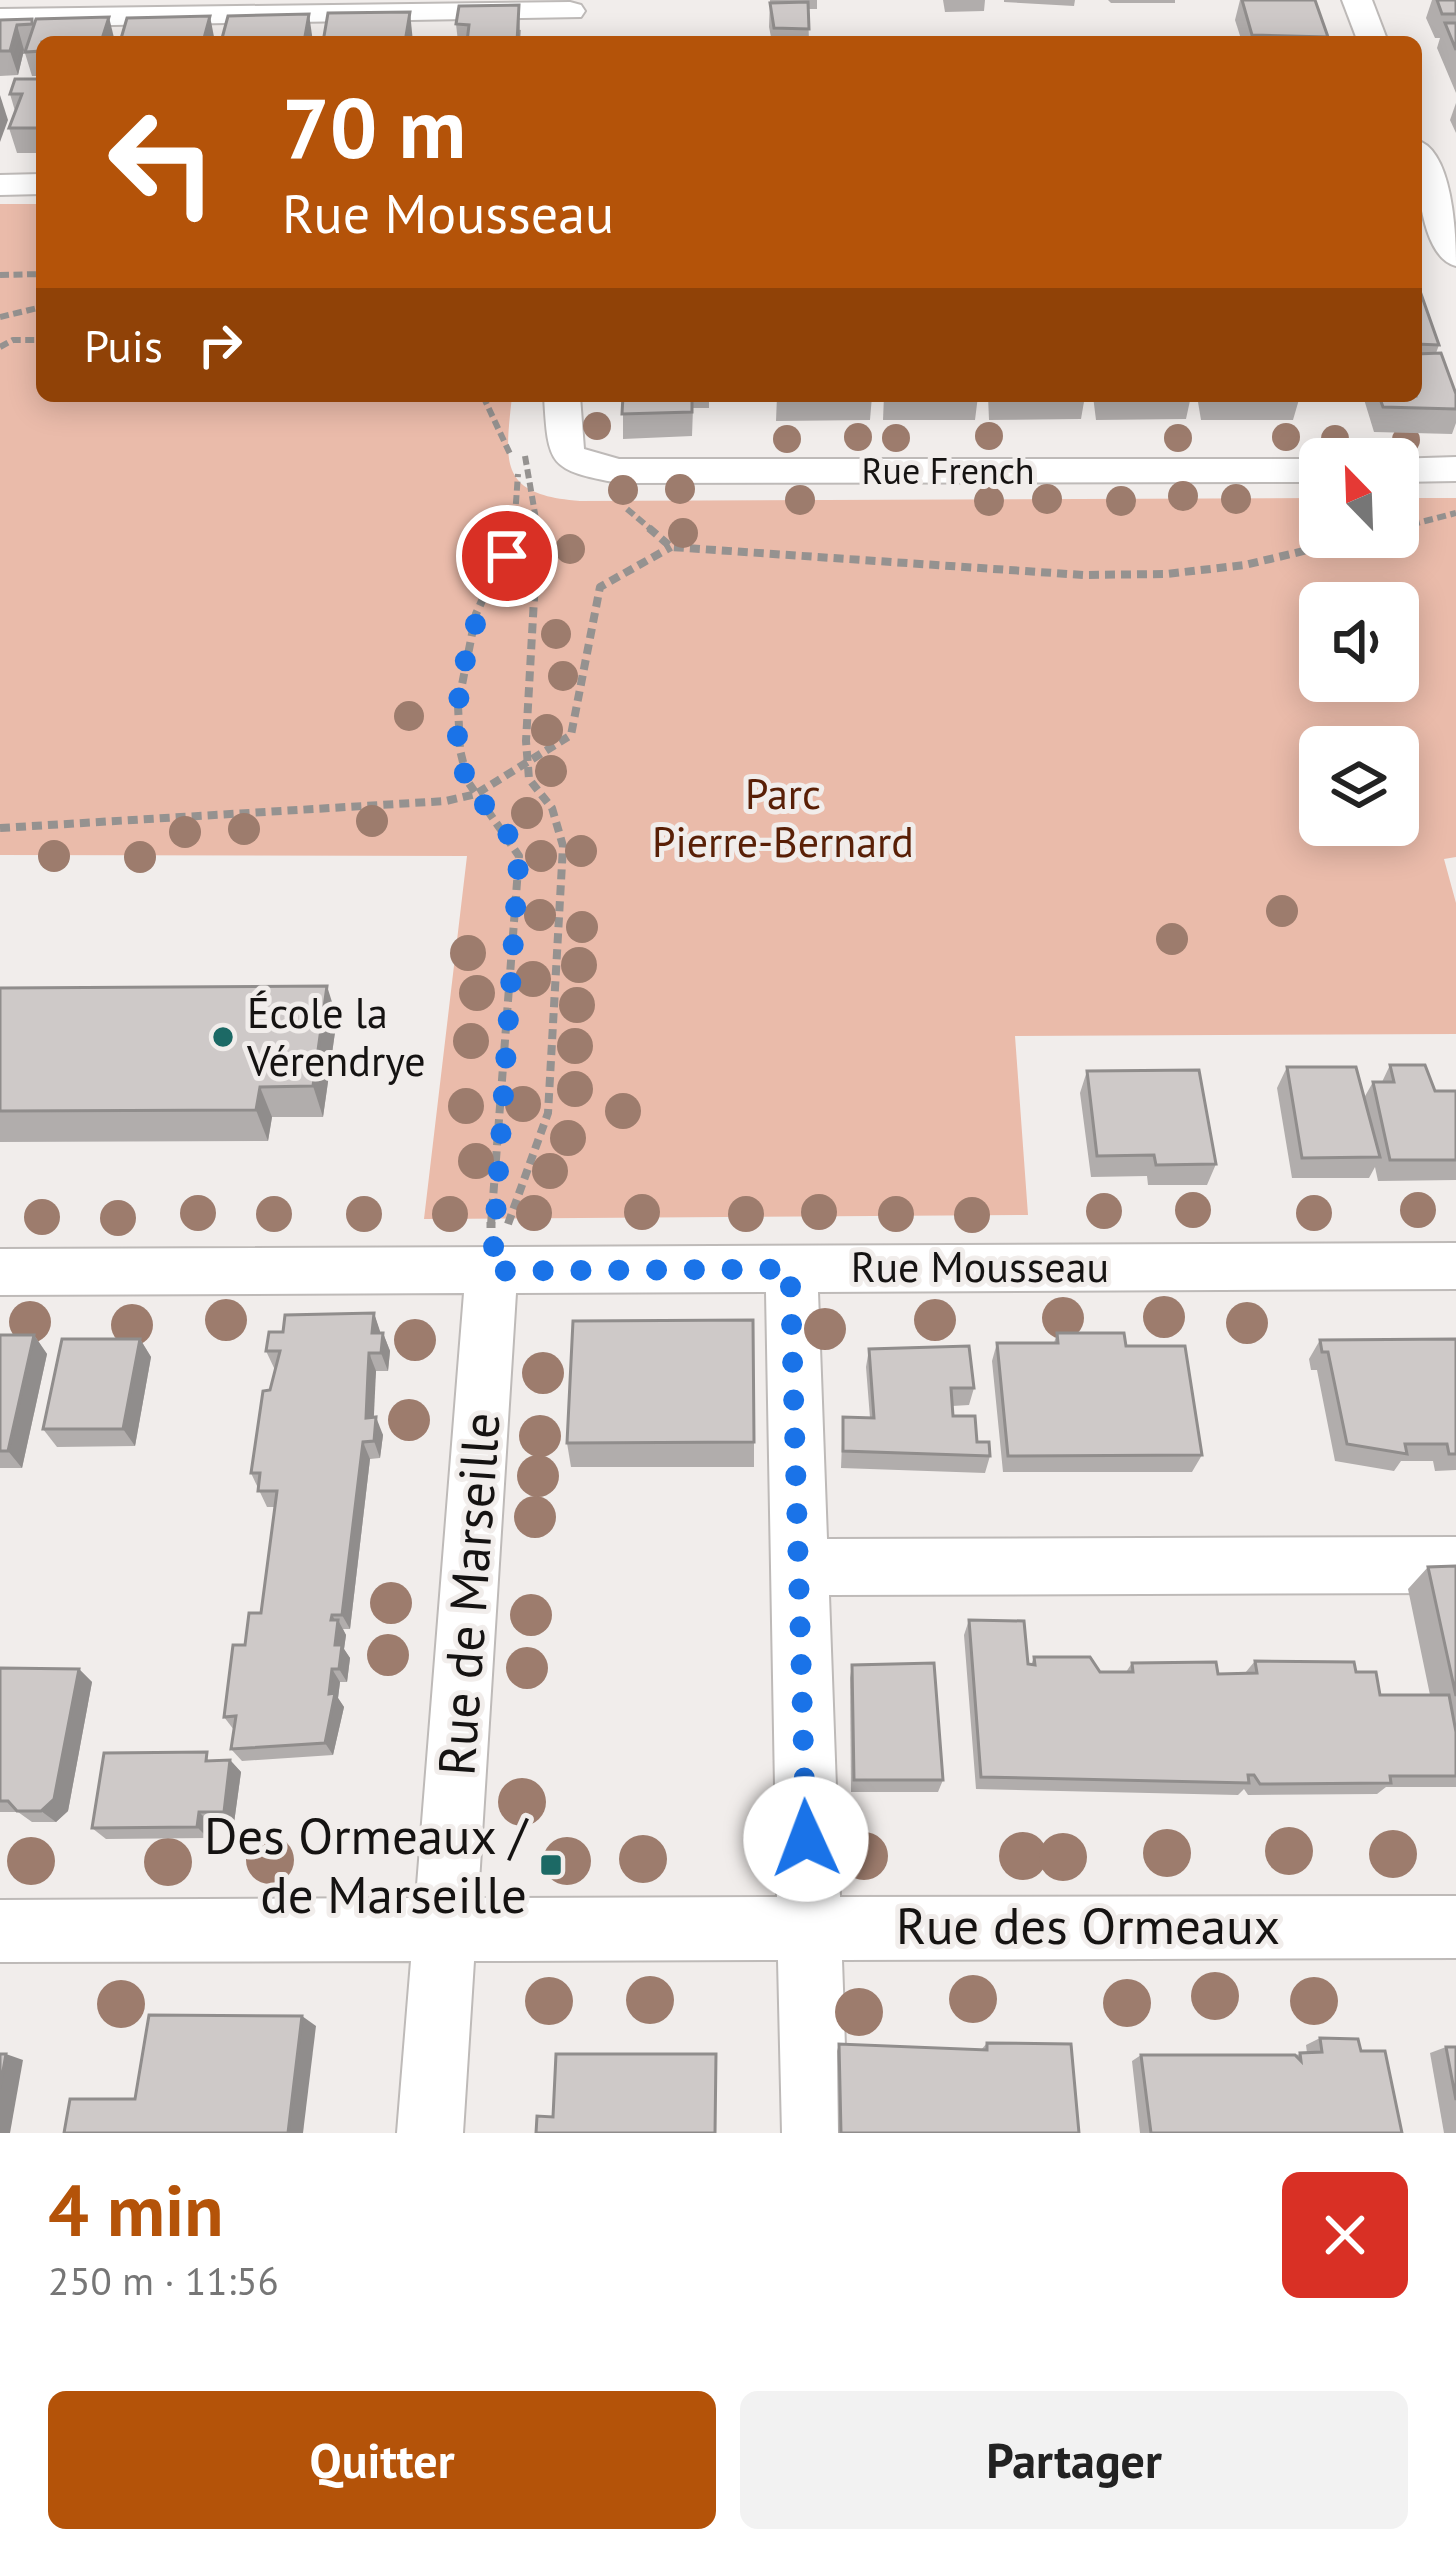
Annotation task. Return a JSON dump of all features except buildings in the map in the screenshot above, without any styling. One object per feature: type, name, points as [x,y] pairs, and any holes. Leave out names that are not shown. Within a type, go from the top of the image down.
[{"type":"street","points":[[1357,0],[1371,36]]},
{"type":"street","points":[[0,18],[570,18]]},
{"type":"street","points":[[0,185],[36,184]]},
{"type":"street","points":[[1434,184],[1456,256]]},
{"type":"street","name":"Rue French","points":[[562,402],[561,440],[577,463],[619,471],[1299,470]]},
{"type":"street","points":[[1419,470],[1456,470]]},
{"type":"street","name":"Rue Mousseau","points":[[0,1272],[1456,1266]]},
{"type":"street","points":[[790,1269],[815,2133]]},
{"type":"street","name":"Rue de Marseille","points":[[430,2133],[492,1271]]},
{"type":"street","points":[[798,1567],[1456,1565]]},
{"type":"street","name":"Rue des Ormeaux","points":[[0,1930],[1456,1927]]},
{"type":"path","points":[[0,275],[36,274]]},
{"type":"path","points":[[0,317],[36,308]]},
{"type":"path","points":[[0,347],[13,340],[36,340]]},
{"type":"path","points":[[486,402],[511,456]]},
{"type":"path","points":[[492,1271],[516,1183],[541,1142],[548,1113],[563,846],[552,808],[529,779],[527,762],[539,536],[525,451]]},
{"type":"path","points":[[492,1271],[519,856],[506,827],[476,794],[461,753],[465,657],[482,597],[518,531],[518,474]]},
{"type":"path","points":[[1419,523],[1456,513]]},
{"type":"path","points":[[637,518],[671,547]]},
{"type":"path","points":[[0,828],[446,801],[476,794],[572,735],[600,587],[671,547],[1083,575],[1166,574],[1245,565],[1299,552]]},
{"type":"green space","name":"Parc Pierre-Bernard","points":[[0,204],[36,204],[36,402],[511,402],[509,457],[521,483],[553,498],[580,501],[1299,498],[1299,558],[1419,558],[1419,498],[1456,498],[1456,857],[1444,859],[1456,903],[1456,1034],[1015,1036],[1028,1215],[424,1219],[467,856],[0,855]]},
{"type":"place","name":"École la Vérendrye","points":[[223,1037]]},
{"type":"place","name":"Des Ormeaux / de Marseille","points":[[551,1865]]},
{"type":"route","points":[[507,556],[476,614],[465,657],[460,726],[464,773],[506,827],[519,856],[491,1228],[492,1271],[790,1269],[806,1839]]}]
